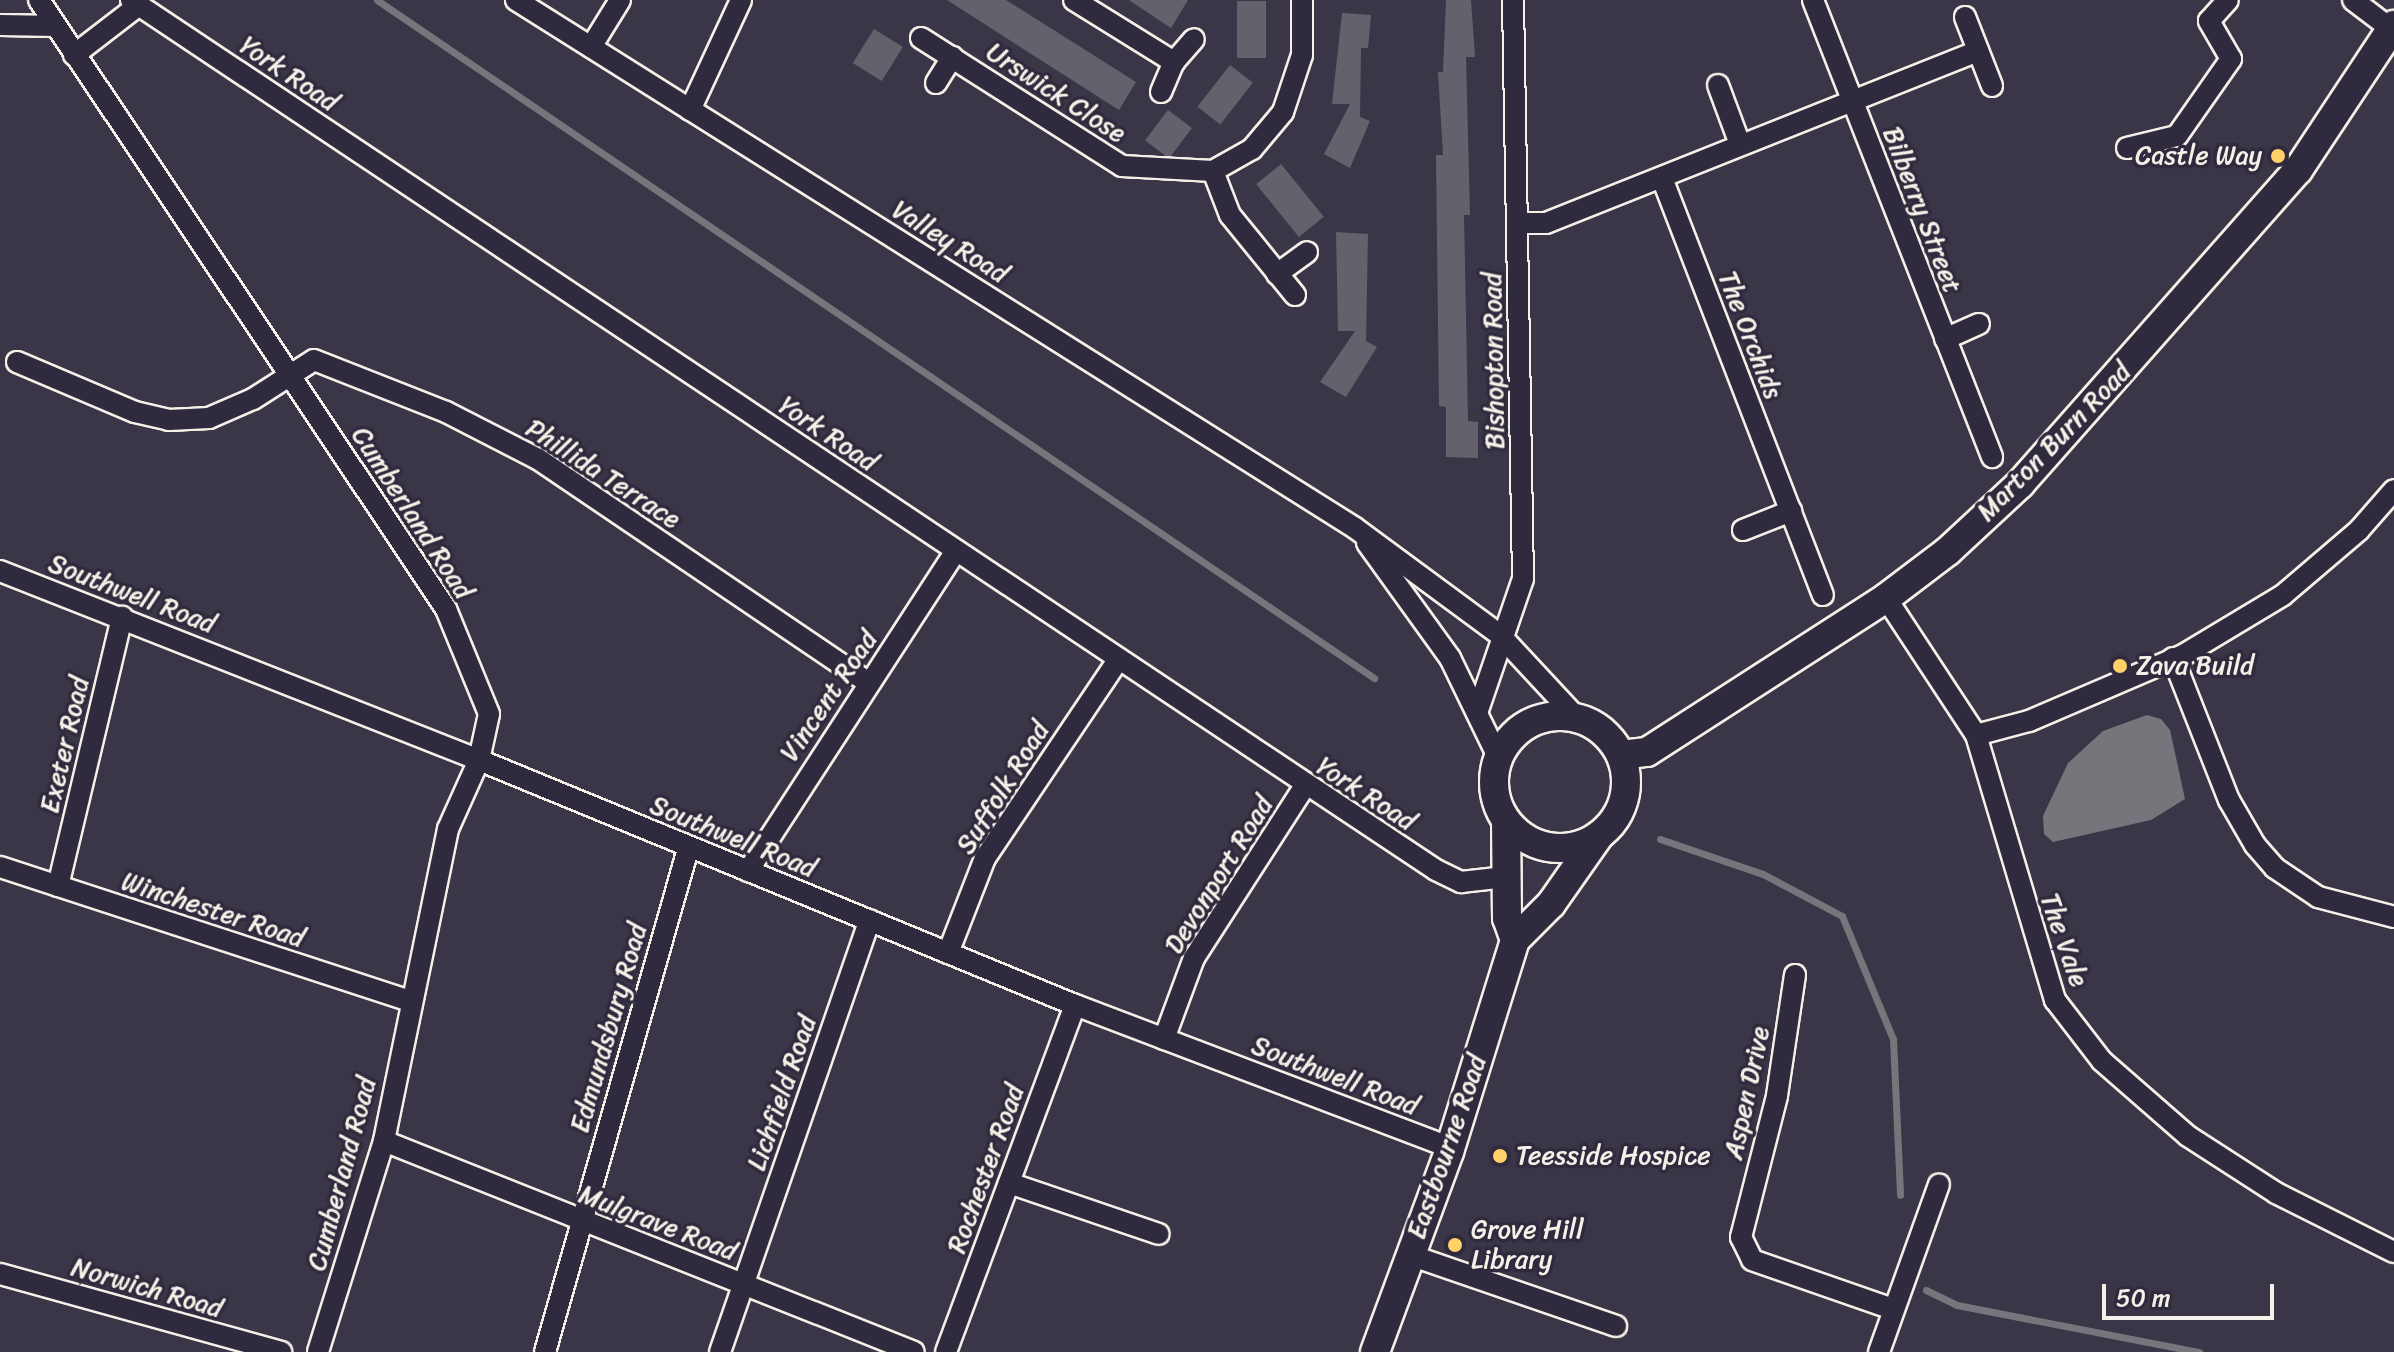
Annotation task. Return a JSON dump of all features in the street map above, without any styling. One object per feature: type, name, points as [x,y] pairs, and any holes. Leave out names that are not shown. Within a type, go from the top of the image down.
[{"type":"street","name":"Cumberland Road","points":[[39,0],[446,609],[489,714],[479,760],[448,829],[410,1001],[384,1141],[318,1352]]},
{"type":"street","name":"Valley Road","points":[[516,0],[1355,528],[1501,637],[1576,717]]},
{"type":"street","points":[[591,47],[620,0]]},
{"type":"street","points":[[690,110],[741,0]]},
{"type":"street","points":[[1074,0],[1174,62]]},
{"type":"street","points":[[1295,295],[1230,215],[1213,171],[1252,149],[1283,112],[1302,55],[1302,0]]},
{"type":"street","name":"Bishopton Road","points":[[1477,713],[1523,579],[1513,0]]},
{"type":"street","name":"Bilberry Street","points":[[1813,0],[1992,457]]},
{"type":"street","points":[[2127,148],[2177,136],[2231,59],[2209,21],[2228,0]]},
{"type":"street","points":[[2353,0],[2393,27]]},
{"type":"street","points":[[74,55],[135,3]]},
{"type":"street","name":"York Road","points":[[135,3],[1305,786],[1461,882],[1506,877]]},
{"type":"street","points":[[1965,17],[1992,86]]},
{"type":"street","points":[[0,25],[56,26]]},
{"type":"street","name":"Marton Burn Road","points":[[1621,755],[1647,752],[1886,598],[1948,551],[2020,484],[2220,263],[2298,170],[2393,27]]},
{"type":"street","name":"Urswick Close","points":[[921,38],[1122,166],[1213,171]]},
{"type":"street","points":[[1161,92],[1174,62],[1194,39]]},
{"type":"street","points":[[1518,223],[1546,223],[1978,51]]},
{"type":"street","name":"Urswick Close","points":[[936,83],[952,57]]},
{"type":"street","points":[[1718,85],[1740,144]]},
{"type":"street","name":"The Orchids","points":[[1662,178],[1823,595]]},
{"type":"street","points":[[1277,274],[1307,252]]},
{"type":"street","points":[[1945,339],[1979,324]]},
{"type":"street","name":"Phillida Terrace","points":[[288,374],[314,360],[446,412],[538,459],[869,683]]},
{"type":"street","points":[[17,362],[135,412],[169,420],[209,418],[253,399],[288,374]]},
{"type":"street","points":[[1976,735],[2029,721],[2173,658],[2283,595],[2359,530],[2394,490]]},
{"type":"street","points":[[1743,530],[1791,511]]},
{"type":"street","name":"Valley Road","points":[[1355,528],[1450,658],[1498,757]]},
{"type":"street","name":"Vincent Road","points":[[748,871],[956,551]]},
{"type":"street","name":"Southwell Road","points":[[0,571],[479,760],[688,849],[1075,1005],[1449,1147]]},
{"type":"street","name":"The Vale","points":[[1886,598],[1976,735],[2055,1000],[2102,1061],[2188,1136],[2276,1193],[2394,1252]]},
{"type":"street","name":"Exeter Road","points":[[58,886],[122,617]]},
{"type":"street","points":[[2173,658],[2229,800],[2255,845],[2275,868],[2318,897],[2394,917]]},
{"type":"street","name":"Suffolk Road","points":[[948,953],[985,858],[1118,660]]},
{"type":"street","points":[[1576,717],[1603,731],[1621,755],[1626,795],[1618,814],[1551,904],[1515,940],[1507,918],[1506,822],[1494,791],[1498,757],[1508,741],[1538,719],[1576,717]]},
{"type":"street","name":"Devonport Road","points":[[1164,1039],[1194,958],[1305,786]]},
{"type":"street","points":[[1506,822],[1519,835],[1551,848],[1568,849],[1598,837]]},
{"type":"street","name":"Edmundsbury Road","points":[[545,1352],[688,849]]},
{"type":"street","name":"Winchester Road","points":[[0,867],[410,1001]]},
{"type":"street","name":"Lichfield Road","points":[[720,1352],[870,920]]},
{"type":"street","name":"Eastbourne Road","points":[[1375,1352],[1449,1147],[1515,940]]},
{"type":"street","name":"Aspen Drive","points":[[1795,975],[1777,1096],[1741,1237],[1752,1260],[1893,1309]]},
{"type":"street","name":"Rochester Road","points":[[946,1352],[1075,1005]]},
{"type":"street","name":"Mulgrave Road","points":[[384,1141],[580,1222],[914,1352]]},
{"type":"street","points":[[1009,1183],[1159,1234]]},
{"type":"street","points":[[1879,1352],[1939,1184]]},
{"type":"street","points":[[1410,1255],[1616,1326]]},
{"type":"street","name":"Norwich Road","points":[[0,1274],[281,1352]]},
{"type":"shaded area","points":[[2147,715],[2161,719],[2170,730],[2185,799],[2151,820],[2053,842],[2044,834],[2043,816],[2068,763],[2103,731]]},
{"type":"building","points":[[947,0],[1006,0],[1136,82],[1119,110]]},
{"type":"building","points":[[1129,0],[1188,0],[1171,28]]},
{"type":"building","points":[[1446,0],[1471,0],[1475,57],[1466,57],[1470,215],[1464,215],[1468,421],[1478,422],[1478,458],[1446,457],[1446,407],[1439,406],[1436,155],[1443,155],[1438,72],[1443,72]]},
{"type":"building","points":[[1237,1],[1266,1],[1266,58],[1237,58]]},
{"type":"building","points":[[1342,13],[1371,15],[1368,48],[1361,48],[1360,117],[1370,121],[1350,168],[1324,154],[1350,104],[1332,104]]},
{"type":"building","points":[[874,29],[903,47],[882,81],[853,63]]},
{"type":"building","points":[[1230,65],[1253,83],[1220,125],[1197,107]]},
{"type":"building","points":[[1168,110],[1192,128],[1169,158],[1145,140]]},
{"type":"building","points":[[1281,164],[1324,217],[1299,237],[1256,184]]},
{"type":"building","points":[[1336,232],[1368,234],[1366,341],[1377,347],[1346,397],[1320,382],[1355,331],[1338,331]]},
{"type":"waterway","points":[[377,0],[1374,678]]},
{"type":"waterway","points":[[1660,839],[1763,874],[1842,916],[1893,1039],[1900,1195]]},
{"type":"waterway","points":[[1926,1290],[1957,1305],[2199,1352]]},
{"type":"place","name":"Castle Way","points":[[2278,156]]},
{"type":"place","name":"Zava Build","points":[[2120,666]]},
{"type":"place","name":"Teesside Hospice","points":[[1500,1156]]},
{"type":"place","name":"Grove Hill Library","points":[[1455,1245]]}]
